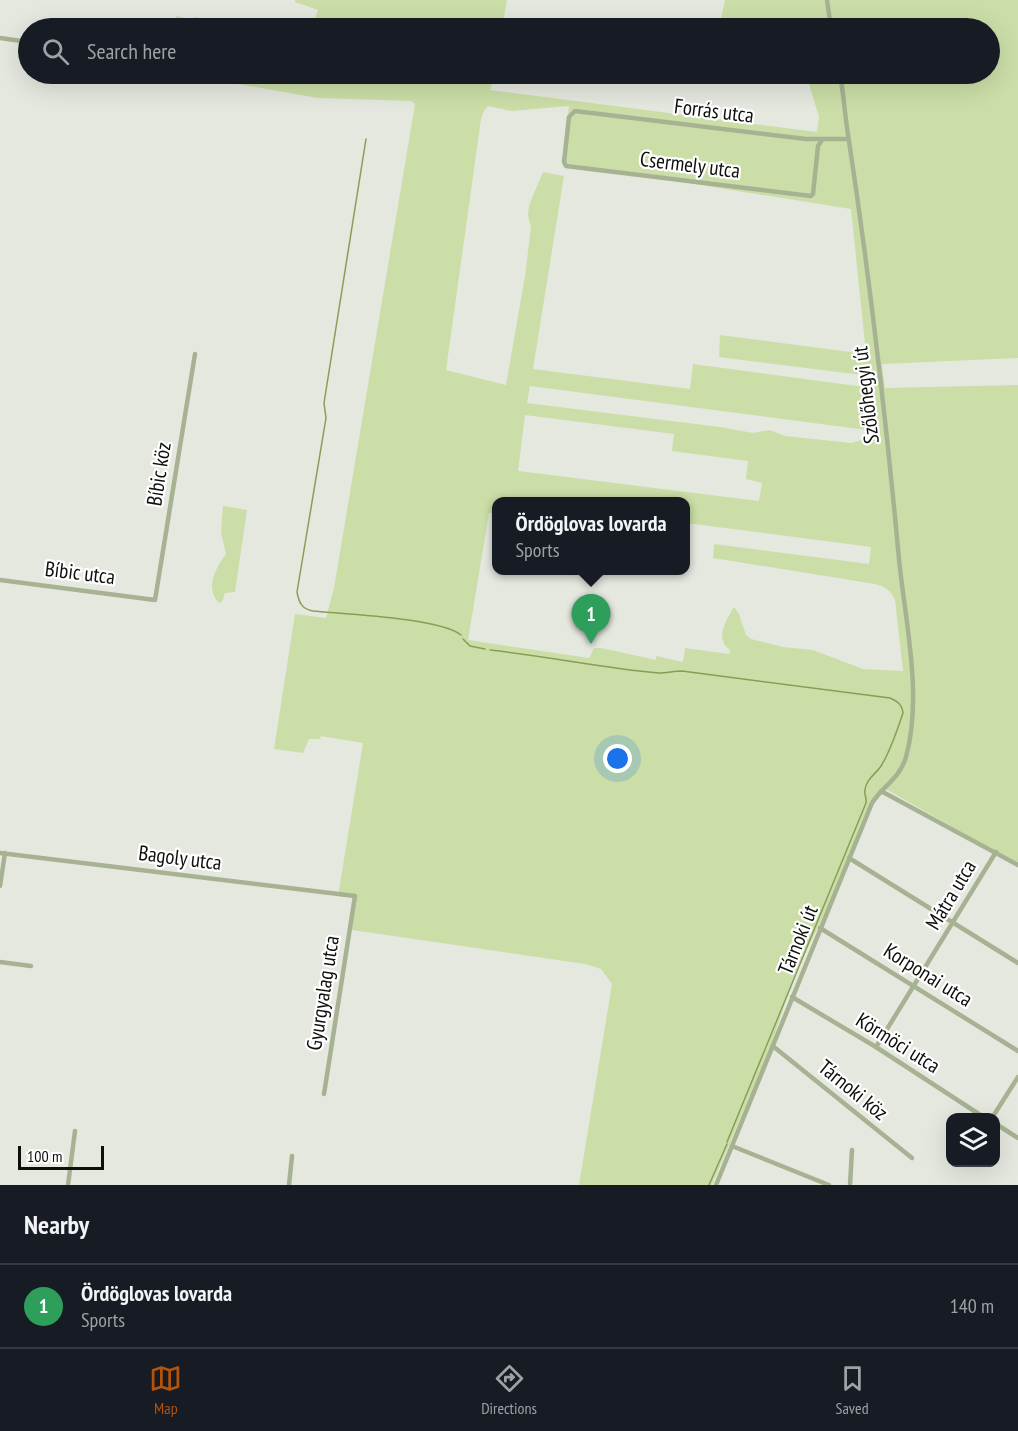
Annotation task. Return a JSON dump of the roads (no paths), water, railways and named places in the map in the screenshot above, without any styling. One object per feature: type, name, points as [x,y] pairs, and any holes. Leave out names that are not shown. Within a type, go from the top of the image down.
[{"type":"street","points":[[827,0],[830,18]]},
{"type":"street","points":[[0,38],[18,41]]},
{"type":"street","name":"Szőlőhegyi út","points":[[841,84],[863,230],[888,438],[911,668],[912,713]]},
{"type":"street","name":"Forrás utca","points":[[575,111],[822,140],[848,139]]},
{"type":"street","name":"Csermely utca","points":[[575,111],[569,117],[564,162],[566,166],[806,196],[813,194],[817,151],[822,140]]},
{"type":"street","name":"Bíbic köz","points":[[155,600],[195,354]]},
{"type":"street","name":"Bíbic utca","points":[[0,580],[155,600]]},
{"type":"street","name":"Tárnoki út","points":[[716,1185],[872,803],[903,767],[912,713]]},
{"type":"street","points":[[881,791],[1018,865]]},
{"type":"street","name":"Mátra utca","points":[[876,1047],[996,852]]},
{"type":"street","points":[[0,886],[3,853]]},
{"type":"street","name":"Bagoly utca","points":[[3,853],[355,896]]},
{"type":"street","points":[[849,858],[1018,963]]},
{"type":"street","name":"Gyurgyalag utca","points":[[324,1094],[355,896]]},
{"type":"street","name":"Korponai utca","points":[[820,928],[1018,1051]]},
{"type":"street","points":[[0,962],[31,966]]},
{"type":"street","name":"Körmöci utca","points":[[792,997],[876,1047],[977,1113]]},
{"type":"street","name":"Tárnoki köz","points":[[774,1047],[912,1158]]},
{"type":"street","points":[[995,1113],[1018,1077]]},
{"type":"street","points":[[1000,1127],[1018,1138]]},
{"type":"street","points":[[68,1185],[75,1131]]},
{"type":"street","points":[[732,1146],[829,1185]]},
{"type":"street","points":[[850,1185],[852,1150]]},
{"type":"street","points":[[289,1185],[292,1156]]},
{"type":"waterway","points":[[366,139],[324,403],[326,418],[297,592],[302,605],[309,610],[433,624],[461,635]]},
{"type":"waterway","points":[[463,639],[470,646],[485,649]]},
{"type":"waterway","points":[[490,650],[638,671],[659,673],[682,671],[890,698],[902,707],[903,713],[891,747],[881,766],[866,786],[866,803],[727,1142]]},
{"type":"waterway","points":[[709,1185],[727,1144]]},
{"type":"place","name":"Ördöglovas lovarda","points":[[591,644]]}]
